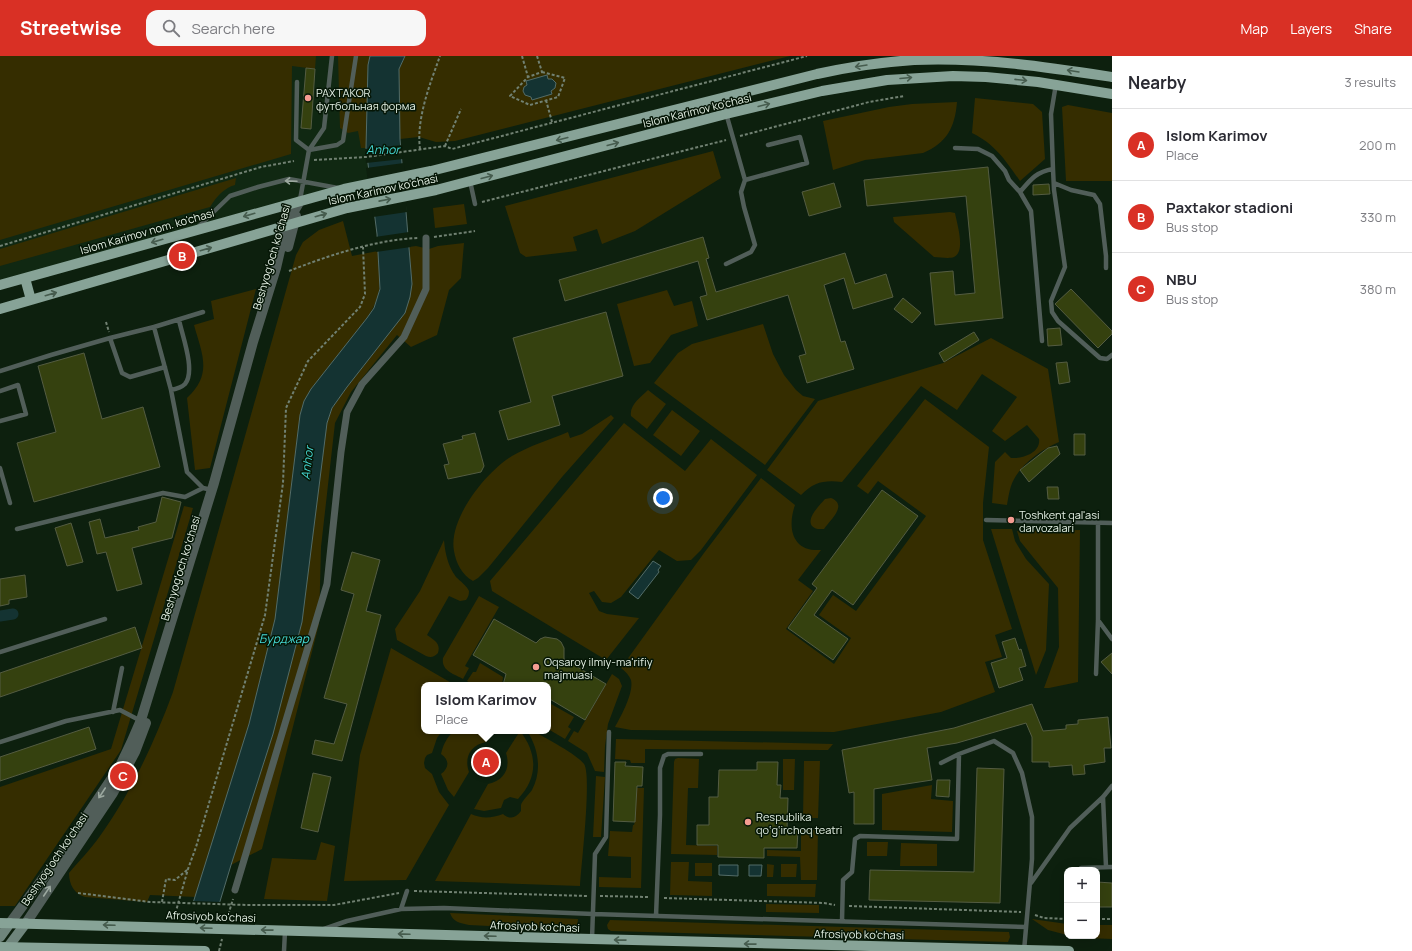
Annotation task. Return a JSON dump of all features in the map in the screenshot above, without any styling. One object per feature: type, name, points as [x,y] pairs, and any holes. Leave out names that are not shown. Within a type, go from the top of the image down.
[{"type":"main road","points":[[983,58],[983,77]]},
{"type":"main road","name":"Islom Karimov ko'chasi","points":[[300,201],[344,189],[431,171],[817,74],[866,65],[915,60],[983,58],[1112,77]]},
{"type":"main road","name":"Islom Karimov ko'chasi","points":[[290,224],[347,208],[436,190],[726,114],[822,91],[870,82],[920,77],[983,77],[1056,84],[1112,94]]},
{"type":"main road","name":"Islom Karimov nom. ko'chasi","points":[[0,285],[300,201]]},
{"type":"main road","points":[[0,309],[290,224]]},
{"type":"main road","points":[[25,278],[31,300]]},
{"type":"main road","points":[[0,937],[5,923]]},
{"type":"main road","name":"Afrosiyob ko'chasi","points":[[5,923],[592,940],[1069,951]]},
{"type":"main road","name":"Beshyogʻoch koʻchasi","points":[[4,948],[26,923]]},
{"type":"main road","points":[[4,948],[205,951]]},
{"type":"street","name":"Beshyogʻoch koʻchasi","points":[[26,923],[113,793],[135,752],[210,490],[290,224],[300,201]]},
{"type":"street","points":[[235,890],[326,584],[347,412],[362,384],[404,337],[426,289],[426,238]]},
{"type":"street","name":"Beshyogʻoch koʻchasi","points":[[5,923],[61,854],[120,766],[131,743],[144,722]]},
{"type":"lane","points":[[300,201],[309,150],[324,128],[332,56]]},
{"type":"lane","points":[[297,82],[296,140],[309,150],[337,145],[343,142],[356,56]]},
{"type":"lane","points":[[1056,84],[1051,114],[1053,170],[1065,267],[1051,301],[1052,312],[1058,321],[1100,358],[1107,359],[1112,355]]},
{"type":"lane","points":[[722,98],[745,180],[741,192],[755,245],[751,252],[726,264]]},
{"type":"lane","points":[[745,180],[808,163],[800,137],[768,145]]},
{"type":"lane","points":[[955,148],[978,149],[992,156],[1005,171],[1009,180],[1020,192],[1030,211],[1042,341]]},
{"type":"lane","points":[[1020,192],[1032,178],[1043,171],[1053,170]]},
{"type":"lane","points":[[194,231],[230,196],[289,179],[344,189]]},
{"type":"lane","points":[[470,181],[475,204]]},
{"type":"lane","points":[[1054,183],[1071,190],[1094,195],[1100,204],[1106,268]]},
{"type":"lane","points":[[0,371],[50,355],[179,320],[203,312]]},
{"type":"lane","points":[[171,390],[181,387],[189,376],[190,366],[179,320]]},
{"type":"lane","points":[[154,327],[171,390],[187,472],[210,490]]},
{"type":"lane","points":[[110,338],[122,373],[130,377],[165,367]]},
{"type":"lane","points":[[0,390],[18,385],[26,414],[0,421]]},
{"type":"lane","points":[[0,468],[10,503]]},
{"type":"lane","points":[[17,529],[163,493],[185,497],[210,490]]},
{"type":"lane","points":[[986,520],[1112,523]]},
{"type":"lane","points":[[1096,674],[1098,620],[1098,523]]},
{"type":"lane","points":[[0,652],[105,619]]},
{"type":"lane","points":[[1098,620],[1112,639]]},
{"type":"lane","points":[[113,712],[122,668]]},
{"type":"lane","points":[[0,742],[66,721],[120,710],[144,722]]},
{"type":"lane","points":[[592,940],[596,854],[606,837],[609,732]]},
{"type":"lane","points":[[941,763],[959,754],[994,741],[1013,753],[1022,773],[1032,817],[1032,859],[1024,951]]},
{"type":"lane","points":[[656,916],[660,815],[660,768],[664,756],[668,754],[701,754]]},
{"type":"lane","points":[[842,921],[843,880],[852,872],[855,839],[860,836],[957,839],[959,754]]},
{"type":"lane","points":[[1030,885],[1070,828],[1103,797],[1112,786]]},
{"type":"lane","points":[[1103,797],[1106,867]]},
{"type":"lane","points":[[1100,867],[1112,867]]},
{"type":"lane","points":[[401,909],[407,891]]},
{"type":"lane","points":[[316,932],[347,921],[401,909],[444,908],[1026,928]]},
{"type":"lane","points":[[284,930],[284,951]]},
{"type":"path","points":[[420,150],[419,137],[428,90],[440,56]]},
{"type":"path","points":[[522,56],[528,76]]},
{"type":"path","points":[[537,56],[542,72]]},
{"type":"path","points":[[313,160],[366,157],[445,146],[452,149],[807,56]]},
{"type":"path","points":[[542,72],[565,78],[558,96],[530,105],[510,96],[528,76],[542,72]]},
{"type":"path","points":[[475,204],[869,102],[904,96]]},
{"type":"path","points":[[546,100],[552,122]]},
{"type":"path","points":[[445,146],[461,109]]},
{"type":"path","points":[[0,246],[261,166],[294,161]]},
{"type":"path","points":[[290,271],[326,256],[375,244],[475,231]]},
{"type":"path","points":[[173,921],[265,615],[283,483],[286,408],[308,361],[360,307],[365,294],[363,247]]},
{"type":"path","points":[[162,902],[166,879],[175,880],[188,869]]},
{"type":"path","points":[[78,893],[150,902],[247,905],[334,905],[407,891],[824,903],[843,906],[1027,913]]},
{"type":"path","points":[[1044,918],[1064,919]]},
{"type":"path","points":[[1100,919],[1112,919]]},
{"type":"shaded area","points":[[0,56],[384,56],[390,187],[344,189],[0,285]]},
{"type":"shaded area","points":[[0,56],[316,56],[315,69],[292,66],[291,154],[0,240]]},
{"type":"shaded area","points":[[338,56],[370,56],[368,65],[366,148],[361,148],[358,131],[348,133],[340,128]]},
{"type":"shaded area","points":[[405,56],[790,56],[455,141],[436,142],[419,137],[400,139],[399,69]]},
{"type":"shaded area","points":[[975,98],[1033,104],[1042,112],[1045,159],[1020,181],[1005,160],[994,148],[980,137],[972,133]]},
{"type":"shaded area","points":[[957,102],[952,126],[944,139],[931,149],[923,153],[865,160],[833,170],[823,121],[889,107],[912,104]]},
{"type":"shaded area","points":[[1068,105],[1112,113],[1112,181],[1066,181],[1062,107]]},
{"type":"shaded area","points":[[713,151],[721,178],[635,231],[602,244],[597,229],[573,237],[577,251],[526,257],[520,253],[505,206]]},
{"type":"shaded area","points":[[236,178],[235,185],[227,188],[221,193],[210,207],[0,266],[0,249]]},
{"type":"shaded area","points":[[464,204],[467,224],[435,228],[433,208]]},
{"type":"shaded area","points":[[950,212],[955,213],[960,237],[960,249],[958,254],[950,258],[934,257],[894,222],[893,217]]},
{"type":"shaded area","points":[[343,221],[352,256],[378,251],[380,286],[376,301],[367,318],[311,389],[304,401],[300,415],[275,619],[249,724],[196,897],[150,895],[147,902],[81,896],[73,888],[69,873],[96,841],[122,802],[150,748],[173,692],[296,255],[303,242],[319,230]]},
{"type":"shaded area","points":[[464,243],[461,278],[449,290],[437,335],[411,347],[397,335],[351,392],[335,423],[321,547],[319,624],[262,849],[231,865],[273,734],[302,622],[324,440],[327,423],[332,408],[377,349],[412,284],[409,247],[416,246],[429,249],[438,246]]},
{"type":"shaded area","points":[[256,289],[210,468],[195,470],[187,398],[200,381],[203,372],[203,363],[200,345],[194,325],[214,319],[211,301]]},
{"type":"shaded area","points":[[667,290],[674,306],[692,301],[698,326],[671,335],[650,363],[634,366],[617,304]]},
{"type":"shaded area","points":[[763,324],[773,354],[784,375],[803,396],[815,399],[765,465],[654,383],[678,353],[692,344]]},
{"type":"shaded area","points":[[991,338],[1048,369],[1059,442],[1044,449],[1024,465],[1011,486],[1007,505],[992,503],[995,462],[1005,452],[1011,458],[1030,454],[1037,448],[1039,439],[1027,425],[1005,441],[992,431],[1017,397],[982,374],[957,410],[921,386],[842,482],[830,481],[820,483],[810,487],[801,495],[767,470],[818,401],[943,363]]},
{"type":"shaded area","points":[[648,390],[666,404],[647,429],[631,416],[631,412],[636,402]]},
{"type":"shaded area","points":[[925,399],[989,447],[983,503],[983,540],[1012,629],[995,635],[1002,657],[985,662],[995,692],[941,712],[834,732],[631,730],[615,727],[631,691],[631,680],[621,668],[704,553],[761,478],[795,505],[792,530],[798,543],[811,550],[821,550],[798,580],[813,591],[786,629],[834,664],[851,638],[819,615],[833,595],[856,611],[926,516],[878,481],[868,494],[857,486]]},
{"type":"shaded area","points":[[672,410],[700,431],[681,456],[653,435]]},
{"type":"shaded area","points":[[611,415],[614,418],[562,477],[488,568],[473,581],[469,578],[460,568],[456,560],[454,538],[457,525],[463,511],[471,498],[491,473],[502,463],[519,452],[568,432],[570,438],[582,434]]},
{"type":"shaded area","points":[[624,423],[685,471],[711,439],[757,475],[701,550],[691,560],[677,561],[659,550],[621,597],[611,603],[602,602],[594,591],[589,593],[599,611],[607,614],[639,618],[606,660],[492,591],[490,581]]},
{"type":"shaded area","points":[[831,498],[838,504],[834,517],[824,529],[815,528],[811,523],[812,516],[825,499]]},
{"type":"shaded area","points":[[184,506],[193,508],[121,750],[15,906],[0,906],[0,787],[111,749]]},
{"type":"shaded area","points":[[991,529],[1012,529],[1015,541],[1026,559],[1049,584],[1046,650],[1036,675]]},
{"type":"shaded area","points":[[1080,530],[1078,682],[1044,688],[1059,647],[1058,588],[1020,541],[1017,531]]},
{"type":"shaded area","points":[[444,540],[449,564],[456,577],[468,589],[469,594],[466,600],[460,601],[449,596],[427,635],[438,644],[439,647],[438,653],[429,657],[397,640],[395,629],[420,591]]},
{"type":"shaded area","points":[[479,596],[499,607],[465,666],[469,668],[463,679],[452,674],[446,669],[443,658]]},
{"type":"shaded area","points":[[391,648],[450,682],[421,682],[421,734],[440,734],[432,753],[427,755],[425,758],[425,768],[432,774],[439,792],[449,805],[406,880],[344,881],[360,755]]},
{"type":"shaded area","points":[[480,663],[503,677],[502,682],[467,681],[473,672],[476,672]]},
{"type":"shaded area","points":[[612,674],[619,679],[622,686],[608,724],[604,772],[595,771],[587,753],[568,741],[574,731],[578,733]]},
{"type":"shaded area","points":[[551,704],[574,717],[568,727],[571,729],[565,739],[551,731]]},
{"type":"shaded area","points":[[451,734],[490,734],[486,742],[472,749],[467,762],[469,772],[454,797],[448,790],[441,774],[447,767],[447,761],[441,754]]},
{"type":"shaded area","points":[[518,734],[522,734],[533,757],[532,774],[525,791],[518,799],[510,797],[504,800],[501,808],[484,811],[474,809],[488,784],[498,780],[505,773],[508,764],[506,753]]},
{"type":"shaded area","points":[[529,734],[538,734],[568,751],[581,760],[584,764],[586,772],[587,802],[580,886],[435,881],[471,814],[479,817],[487,817],[503,814],[510,818],[515,817],[521,811],[522,803],[532,790],[535,783],[538,768],[538,760]]},
{"type":"shaded area","points":[[616,739],[833,744],[828,750],[645,749],[645,763],[631,763],[630,760],[615,759]]},
{"type":"shaded area","points":[[675,759],[699,759],[698,788],[688,788],[686,845],[717,846],[717,855],[671,854],[674,762]]},
{"type":"shaded area","points":[[783,759],[795,759],[794,790],[783,790]]},
{"type":"shaded area","points":[[804,761],[820,761],[818,818],[803,818]]},
{"type":"shaded area","points":[[596,776],[605,777],[601,837],[593,837]]},
{"type":"shaded area","points":[[932,785],[931,799],[953,801],[952,832],[882,830],[882,794]]},
{"type":"shaded area","points":[[637,788],[644,788],[641,888],[599,887],[599,877],[631,878],[631,857],[608,856],[610,831],[632,832],[635,821]]},
{"type":"shaded area","points":[[801,829],[818,830],[817,880],[801,880],[800,857],[767,856],[767,850],[801,851]]},
{"type":"shaded area","points":[[321,842],[335,846],[327,901],[264,899],[272,858],[316,860]]},
{"type":"shaded area","points":[[867,842],[888,842],[887,856],[867,856]]},
{"type":"shaded area","points":[[901,843],[937,844],[937,866],[900,866]]},
{"type":"shaded area","points":[[671,862],[689,862],[688,881],[712,882],[712,896],[670,895]]},
{"type":"shaded area","points":[[695,863],[712,863],[712,876],[695,876]]},
{"type":"shaded area","points":[[767,864],[774,865],[773,877],[767,877]]},
{"type":"shaded area","points":[[781,864],[797,864],[796,877],[781,877]]},
{"type":"shaded area","points":[[767,884],[816,884],[815,897],[767,896]]},
{"type":"shaded area","points":[[766,904],[819,905],[819,913],[766,912]]},
{"type":"shaded area","points":[[450,913],[578,919],[577,930],[469,925],[455,920]]},
{"type":"shaded area","points":[[1032,919],[1064,924],[1064,934],[1048,930]]},
{"type":"shaded area","points":[[610,920],[1009,932],[1010,937],[1008,942],[611,931],[608,929],[607,925]]},
{"type":"shaded area","points":[[1100,925],[1112,925],[1112,939],[1100,938]]},
{"type":"water","name":"Anhor","points":[[370,56],[405,56],[399,69],[400,139],[412,284],[410,297],[405,313],[332,408],[327,423],[302,622],[273,734],[205,951],[178,951],[249,724],[275,619],[300,415],[304,401],[311,389],[374,308],[380,289],[377,234],[366,148],[368,65]]},
{"type":"water","points":[[547,75],[548,79],[552,79],[556,83],[555,88],[551,91],[552,94],[532,100],[531,97],[525,95],[523,91],[524,87],[527,85],[526,81]]},
{"type":"water","points":[[653,561],[661,566],[658,570],[659,572],[638,599],[629,592]]},
{"type":"water","points":[[719,865],[738,865],[738,876],[719,875]]},
{"type":"water","points":[[749,865],[762,865],[761,876],[749,876]]},
{"type":"pier","points":[[402,145],[403,159],[366,163],[365,149]]},
{"type":"pier","points":[[404,163],[407,212],[373,217],[366,168]]},
{"type":"pier","points":[[409,232],[411,247],[376,252],[375,237]]},
{"type":"pier","points":[[192,901],[222,902],[207,951],[176,951]]},
{"type":"building","name":"PAXTAKOR футбольная форма","points":[[306,68],[315,69],[311,129],[301,128]]},
{"type":"building","points":[[988,167],[1003,318],[935,325],[930,273],[953,271],[955,295],[975,293],[966,196],[867,206],[864,180]]},
{"type":"building","points":[[834,183],[841,207],[809,216],[802,192]]},
{"type":"building","points":[[1049,184],[1050,194],[1033,195],[1033,185]]},
{"type":"building","points":[[703,237],[709,258],[706,259],[716,292],[845,253],[855,284],[886,274],[893,297],[853,309],[844,278],[824,285],[841,342],[845,341],[854,369],[807,383],[799,356],[806,354],[788,295],[707,320],[700,297],[707,295],[698,261],[565,301],[559,280]]},
{"type":"building","points":[[1071,289],[1112,331],[1112,334],[1098,348],[1055,304]]},
{"type":"building","points":[[903,298],[921,313],[912,323],[894,309]]},
{"type":"building","points":[[606,312],[623,376],[552,396],[560,425],[508,440],[499,411],[531,402],[513,338]]},
{"type":"building","points":[[1060,328],[1062,345],[1048,346],[1047,329]]},
{"type":"building","points":[[974,332],[979,340],[944,362],[939,353]]},
{"type":"building","points":[[84,353],[102,419],[143,407],[160,467],[34,502],[17,443],[56,432],[38,366]]},
{"type":"building","points":[[1067,362],[1070,382],[1059,384],[1056,363]]},
{"type":"building","points":[[475,433],[484,466],[481,472],[448,479],[444,465],[449,464],[443,444],[463,439],[462,436]]},
{"type":"building","points":[[1074,434],[1085,434],[1085,455],[1074,455]]},
{"type":"building","points":[[1057,446],[1060,454],[1029,482],[1020,470],[1048,448]]},
{"type":"building","points":[[1047,487],[1058,487],[1059,499],[1048,499]]},
{"type":"building","points":[[882,490],[918,516],[853,605],[832,590],[814,615],[848,639],[833,660],[788,628],[817,588],[812,584]]},
{"type":"building","points":[[162,497],[181,502],[172,538],[132,548],[142,584],[117,591],[106,552],[97,554],[89,522],[100,519],[105,538],[139,530],[138,527],[156,522]]},
{"type":"building","points":[[71,523],[83,562],[67,566],[55,528]]},
{"type":"building","points":[[352,552],[380,560],[366,611],[381,615],[342,761],[312,754],[315,740],[334,744],[347,704],[324,698],[354,594],[341,590]]},
{"type":"building","points":[[25,575],[27,597],[9,600],[9,604],[0,606],[0,579]]},
{"type":"building","name":"Oqsaroy ilmiy-ma'rifiy majmuasi","points":[[494,619],[536,643],[545,637],[557,639],[561,642],[564,648],[564,659],[606,684],[585,720],[551,700],[551,682],[504,682],[506,674],[473,655]]},
{"type":"building","points":[[135,627],[142,648],[0,697],[0,673]]},
{"type":"building","points":[[1015,638],[1019,650],[1021,649],[1026,666],[1019,668],[1023,680],[999,688],[991,663],[1007,658],[1002,642]]},
{"type":"building","points":[[1112,653],[1112,674],[1101,662]]},
{"type":"building","points":[[1032,704],[1043,731],[1066,729],[1066,725],[1078,724],[1078,720],[1108,717],[1111,748],[1104,748],[1105,762],[1084,765],[1085,774],[1073,775],[1072,765],[1049,767],[1049,762],[1032,762],[1032,737],[1026,723],[957,743],[927,748],[932,780],[874,789],[874,824],[854,824],[854,792],[849,793],[842,750],[954,728]]},
{"type":"building","points":[[89,727],[96,749],[0,781],[0,757]]},
{"type":"building","points":[[615,762],[626,762],[625,766],[643,767],[642,786],[637,786],[635,822],[613,821]]},
{"type":"building","name":"Respublika qo‘g‘irchoq teatri","points":[[757,762],[778,762],[777,785],[781,785],[780,798],[788,798],[787,829],[798,829],[797,848],[764,848],[764,858],[718,857],[718,845],[697,845],[697,825],[709,825],[709,797],[718,797],[719,770],[757,770]]},
{"type":"building","points":[[977,768],[1004,769],[1000,903],[869,900],[870,870],[974,872]]},
{"type":"building","points":[[313,773],[331,777],[318,832],[301,828]]},
{"type":"building","points":[[937,780],[950,780],[949,797],[936,796]]},
{"type":"building","points":[[1100,882],[1112,883],[1112,907],[1100,907]]},
{"type":"waterway","name":"Anhor","points":[[0,616],[13,614]]},
{"type":"place","name":"PAXTAKOR футбольная форма","points":[[308,98]]},
{"type":"place","name":"Paxtakor stadioni","points":[[182,256]]},
{"type":"place","name":"Toshkent qal'asi darvozalari","points":[[1011,520]]},
{"type":"place","name":"Oqsaroy ilmiy-ma'rifiy majmuasi","points":[[536,667]]},
{"type":"place","name":"Islom Karimov","points":[[486,762]]},
{"type":"place","name":"NBU","points":[[123,776]]},
{"type":"place","name":"Respublika qo‘g‘irchoq teatri","points":[[748,822]]},
{"type":"water label","name":"Бурджар","points":[[284,638]]}]
